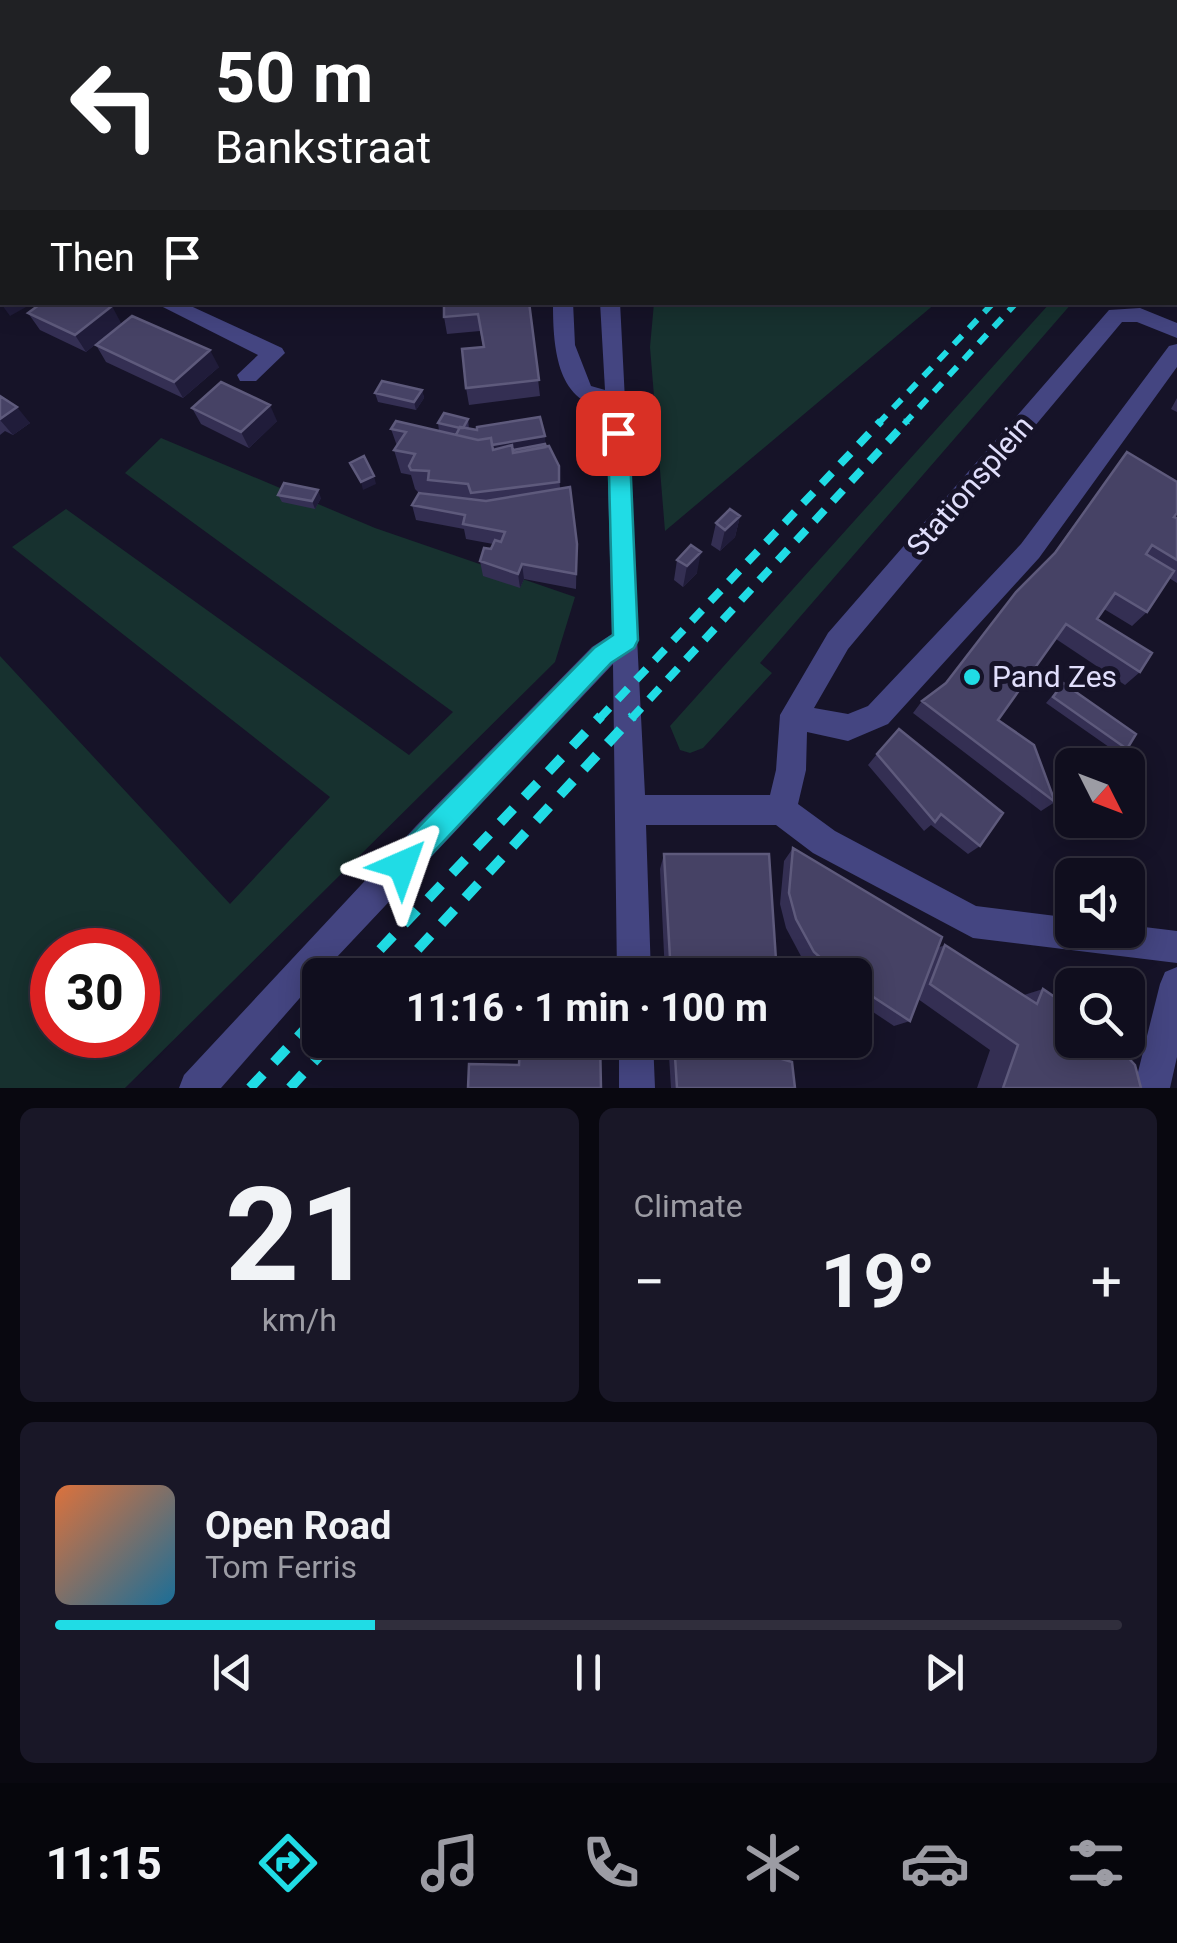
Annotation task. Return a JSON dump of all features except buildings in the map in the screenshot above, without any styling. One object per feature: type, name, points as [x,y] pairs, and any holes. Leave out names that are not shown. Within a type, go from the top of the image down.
[{"type":"street","points":[[169,305],[274,353],[248,375]]},
{"type":"street","points":[[563,305],[564,345],[582,391],[596,398],[617,398]]},
{"type":"street","points":[[610,305],[626,640],[634,958]]},
{"type":"street","name":"Stationsplein","points":[[781,810],[791,770],[794,715],[838,641],[1116,315],[1140,315],[1177,331]]},
{"type":"street","points":[[794,715],[851,729],[864,727],[878,714],[1030,551],[1177,351]]},
{"type":"street","points":[[197,1088],[427,837],[602,656],[626,640]]},
{"type":"street","points":[[630,810],[781,810],[824,842],[973,922],[1177,947]]},
{"type":"street","points":[[1152,1088],[1177,984]]},
{"type":"street","points":[[636,1058],[637,1088]]},
{"type":"green space","points":[[654,305],[934,305],[665,531],[650,347]]},
{"type":"green space","points":[[1048,305],[1070,305],[760,663],[772,673],[703,748],[690,753],[680,750],[670,726]]},
{"type":"green space","points":[[161,438],[375,528],[575,597],[555,662],[160,1053],[160,928],[30,928],[30,1058],[155,1058],[125,1088],[0,1088],[0,656],[230,904],[330,797],[12,547],[66,509],[409,755],[453,712],[125,473]]},
{"type":"railway","points":[[878,424],[991,305]]},
{"type":"railway","points":[[904,424],[1014,305]]},
{"type":"railway","points":[[599,719],[881,421]]},
{"type":"railway","points":[[631,719],[907,421]]},
{"type":"railway","points":[[372,958],[601,716]]},
{"type":"railway","points":[[410,958],[633,716]]},
{"type":"railway","points":[[250,1088],[302,1032]]},
{"type":"railway","points":[[290,1088],[318,1058]]},
{"type":"place","name":"Pand Zes","points":[[972,677]]},
{"type":"route","points":[[402,865],[602,656],[626,640],[618,433]]}]
